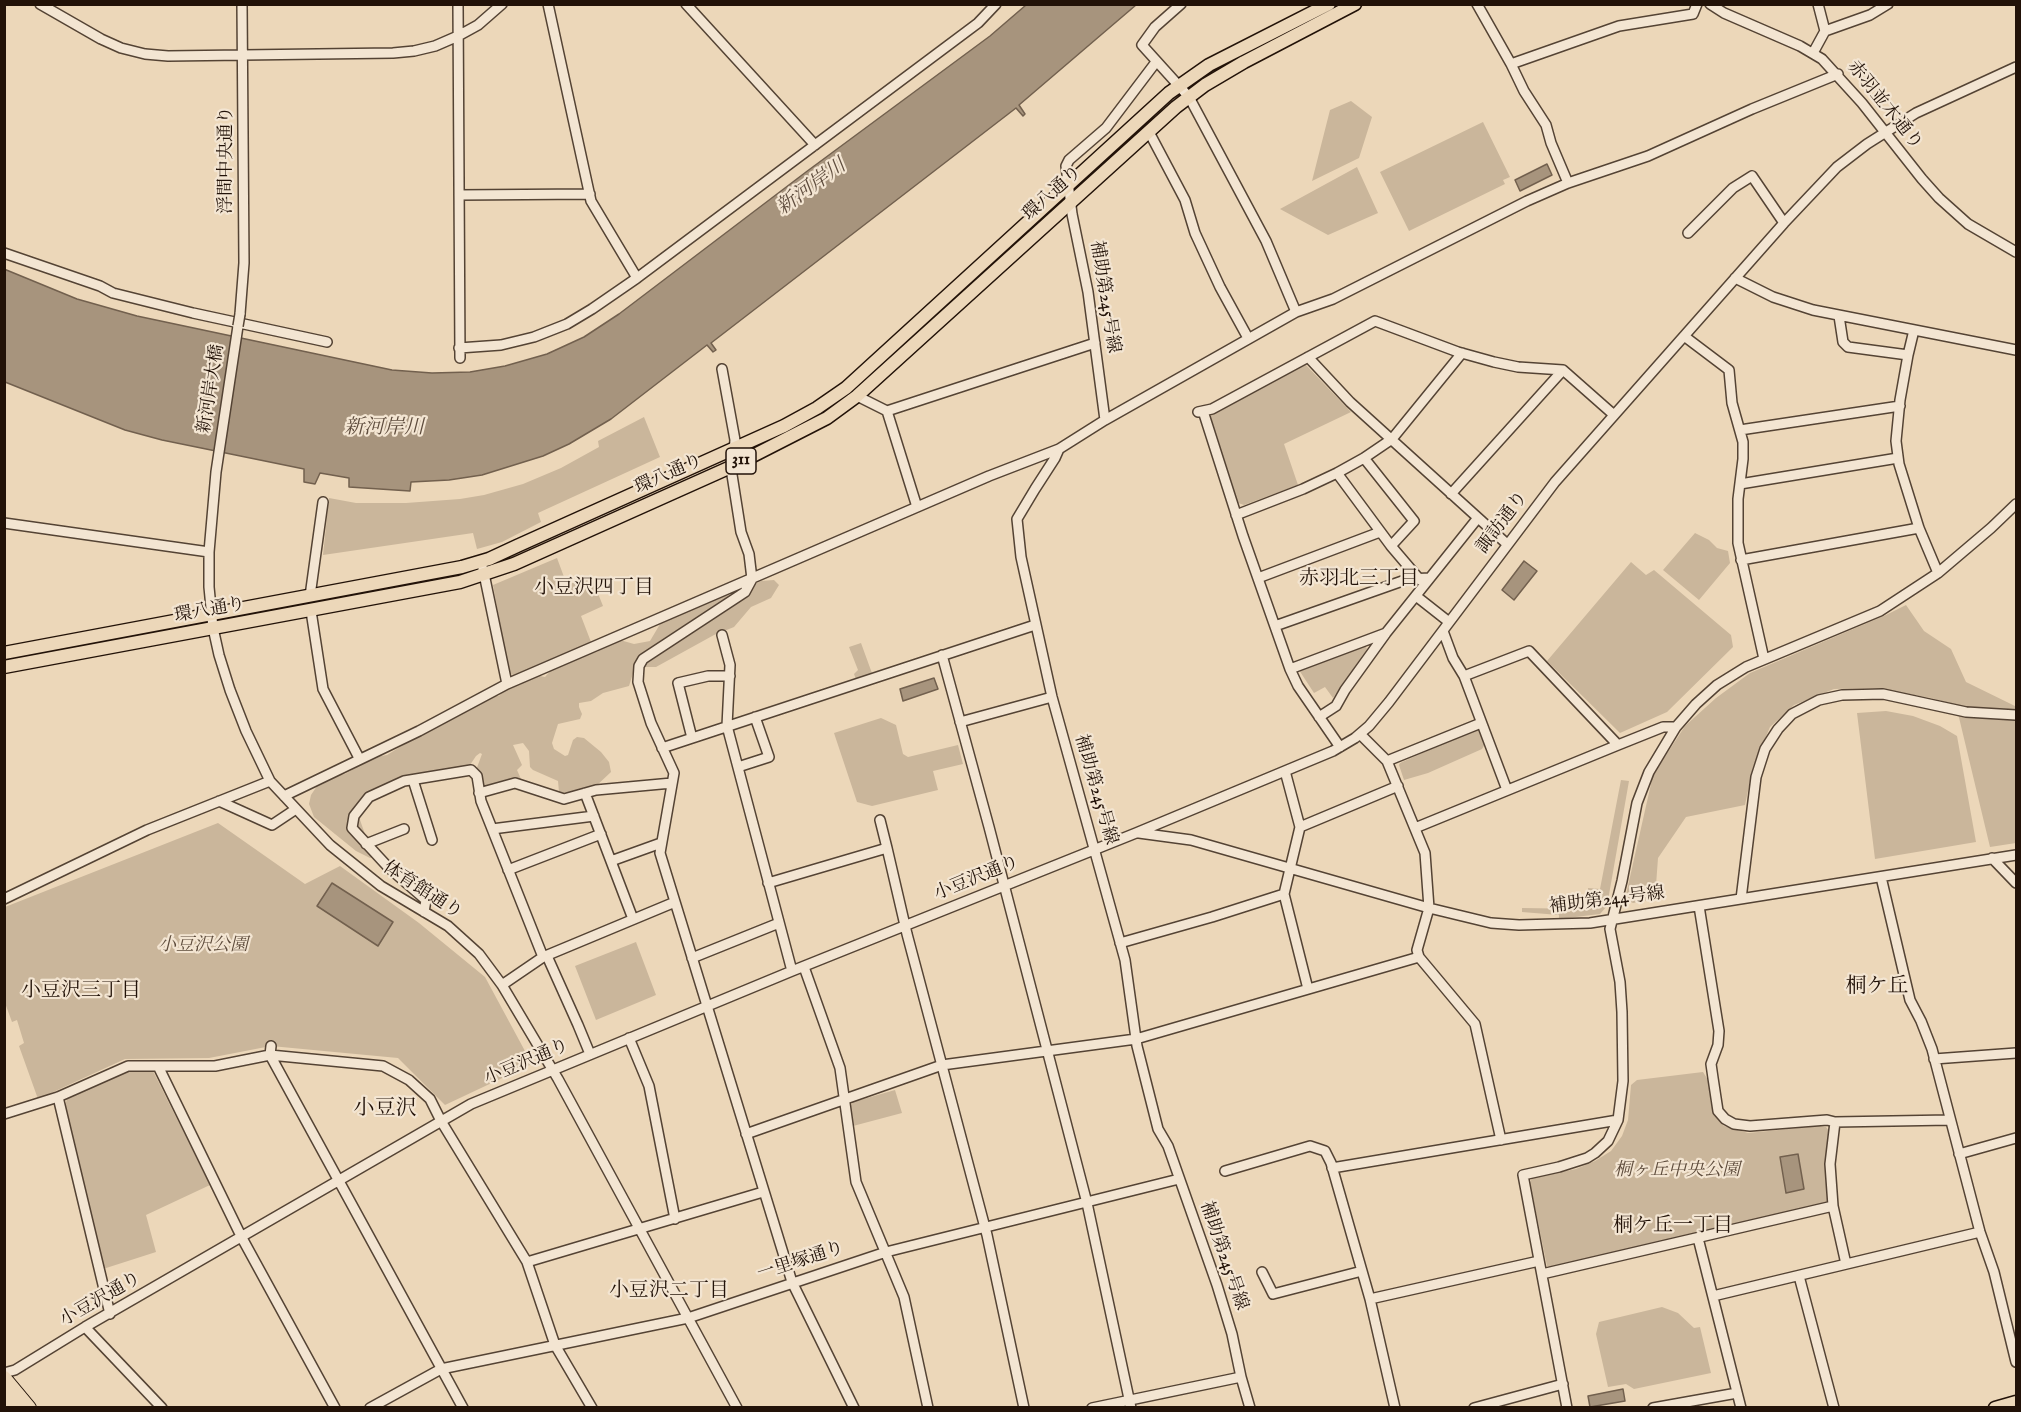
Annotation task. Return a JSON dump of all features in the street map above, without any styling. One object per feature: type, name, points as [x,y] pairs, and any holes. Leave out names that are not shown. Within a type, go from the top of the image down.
[{"type":"highway","points":[[4,1378],[29,1407]]},
{"type":"highway","points":[[4,1398],[12,1407]]},
{"type":"main road","name":"環八通り","points":[[4,652],[310,596],[481,561],[735,449],[817,408],[846,388],[1179,86],[1209,65],[1329,4]]},
{"type":"main road","name":"環八通り","points":[[4,667],[433,588],[485,575],[733,466],[827,418],[856,396],[1149,132],[1205,85],[1355,4]]},
{"type":"main road","points":[[1995,1407],[2016,1402]]},
{"type":"street","points":[[40,4],[57,9],[101,39],[121,48],[145,54],[168,56],[404,52],[425,48],[458,36],[478,25],[502,4]]},
{"type":"street","name":"浮間中央通り","points":[[240,314],[244,263],[242,4]]},
{"type":"street","points":[[458,4],[460,353],[534,337],[567,324],[592,309],[637,278],[978,23],[996,4]]},
{"type":"street","points":[[548,4],[591,201],[637,278]]},
{"type":"street","points":[[686,4],[814,146]]},
{"type":"street","points":[[1181,4],[1155,27],[1142,45],[1189,97],[1266,240],[1296,312]]},
{"type":"street","points":[[1477,4],[1524,91],[1546,125],[1568,183]]},
{"type":"street","points":[[1511,64],[1619,26],[1693,14],[1698,4]]},
{"type":"street","name":"赤羽並木通り","points":[[1710,4],[1724,13],[1813,53],[1838,74],[1922,179],[1954,212],[1987,236],[2016,252]]},
{"type":"street","points":[[1818,4],[1825,31]]},
{"type":"street","points":[[1813,53],[1825,31],[1870,15],[1888,4]]},
{"type":"street","name":"補助第245号線","points":[[1156,62],[1106,128],[1067,163],[1070,203],[1088,292],[1108,420],[1059,449],[1017,519],[1021,556],[1035,625],[1052,697],[1125,960],[1136,1039],[1158,1129],[1168,1146],[1232,1334],[1250,1407]]},
{"type":"street","name":"諏訪通り","points":[[1094,849],[1285,771],[1340,747],[1360,734],[1384,708],[1555,482],[1735,278],[1837,167],[1916,113],[2016,67]]},
{"type":"street","points":[[1108,420],[1296,312],[1333,299],[1527,201],[1568,183],[1648,156],[1752,109],[1838,74]]},
{"type":"street","points":[[1149,132],[1185,200],[1195,232],[1220,287],[1248,338]]},
{"type":"street","points":[[1688,233],[1733,188],[1752,176],[1785,223]]},
{"type":"street","points":[[459,195],[590,194]]},
{"type":"street","points":[[4,253],[100,286],[113,293],[327,342]]},
{"type":"street","points":[[1735,278],[1773,297],[1839,316],[2016,350]]},
{"type":"street","name":"新河岸大橋","points":[[209,552],[217,469],[240,314]]},
{"type":"street","points":[[1839,316],[1843,342],[1848,347],[1908,355]]},
{"type":"street","points":[[1340,747],[1298,686],[1290,669],[1200,411],[1212,409],[1375,321],[1462,353],[1518,367],[1563,370],[1614,415]]},
{"type":"street","points":[[1914,330],[1908,355],[1896,441],[1898,458],[1919,528],[1938,573]]},
{"type":"street","points":[[1684,336],[1729,370],[1732,402],[1740,430],[1743,459],[1738,543],[1764,659]]},
{"type":"street","points":[[856,396],[887,411],[1095,343]]},
{"type":"street","points":[[1236,515],[1337,473],[1392,439],[1462,353]]},
{"type":"street","points":[[1308,357],[1350,402],[1507,544]]},
{"type":"street","points":[[722,369],[735,440],[732,475],[741,532],[749,554],[752,579],[745,592],[643,659],[639,666],[638,682],[651,723],[674,773],[660,853],[792,1282],[854,1407]]},
{"type":"street","points":[[1451,495],[1563,370]]},
{"type":"street","points":[[1740,430],[1900,406]]},
{"type":"street","points":[[887,411],[917,507]]},
{"type":"street","points":[[284,796],[418,731],[507,684],[917,507],[1059,449]]},
{"type":"street","points":[[1364,458],[1414,521],[1391,546]]},
{"type":"street","points":[[1740,484],[1898,458]]},
{"type":"street","points":[[1337,473],[1391,546],[1424,580]]},
{"type":"street","points":[[310,596],[322,502]]},
{"type":"street","points":[[1567,1407],[1523,1175],[1587,1158],[1603,1148],[1618,1120],[1623,1081],[1622,1012],[1620,982],[1610,930],[1637,803],[1649,772],[1676,727],[1695,704],[1718,685],[1746,667],[1880,610],[1938,573],[1984,535],[2016,504]]},
{"type":"street","points":[[1319,717],[1336,706],[1386,633],[1416,596],[1424,580],[1477,519]]},
{"type":"street","points":[[4,523],[209,552]]},
{"type":"street","points":[[1741,560],[1919,528]]},
{"type":"street","points":[[1258,578],[1380,532]]},
{"type":"street","name":"体育館通り","points":[[209,552],[213,628],[230,690],[246,731],[270,781],[330,845],[372,879],[448,926],[479,954],[502,985],[552,1070],[737,1407]]},
{"type":"street","points":[[481,561],[507,684]]},
{"type":"street","points":[[1275,626],[1408,579],[1424,580]]},
{"type":"street","points":[[1416,596],[1449,622]]},
{"type":"street","points":[[311,611],[323,689],[359,758]]},
{"type":"street","points":[[662,748],[1035,625]]},
{"type":"street","points":[[1443,631],[1453,658],[1464,676],[1507,790]]},
{"type":"street","points":[[1290,669],[1386,633]]},
{"type":"street","points":[[722,634],[730,665],[727,726],[792,971]]},
{"type":"street","points":[[1464,676],[1529,651],[1618,745]]},
{"type":"street","points":[[942,655],[1087,1203],[1130,1404]]},
{"type":"street","points":[[692,738],[678,683],[708,676],[730,676]]},
{"type":"street","points":[[1740,899],[1756,777],[1765,749],[1778,729],[1792,714],[1819,700],[1842,695],[1883,694],[1966,712],[2016,715]]},
{"type":"street","points":[[960,722],[1052,697]]},
{"type":"street","points":[[738,766],[769,757],[755,717]]},
{"type":"street","points":[[1387,761],[1481,723]]},
{"type":"street","points":[[1415,828],[1663,727],[1676,727]]},
{"type":"street","points":[[1360,734],[1387,761],[1425,853],[1429,908],[1417,950],[1419,957],[1475,1024],[1501,1140]]},
{"type":"street","points":[[424,912],[426,900],[388,867],[352,828],[354,816],[369,797],[404,781],[471,770],[477,776],[479,794],[508,870],[590,1054]]},
{"type":"street","points":[[1285,771],[1300,827],[1284,894],[1308,989]]},
{"type":"street","points":[[413,780],[432,840]]},
{"type":"street","points":[[4,898],[147,830],[270,781]]},
{"type":"street","points":[[479,794],[514,783],[564,798],[597,790],[672,783]]},
{"type":"street","points":[[1300,827],[1398,786]]},
{"type":"street","points":[[585,793],[633,919]]},
{"type":"street","points":[[219,801],[272,825],[296,809]]},
{"type":"street","points":[[492,829],[594,816]]},
{"type":"street","points":[[880,820],[985,1228],[1024,1407]]},
{"type":"street","points":[[366,844],[404,829]]},
{"type":"street","name":"補助第244号線","points":[[1136,833],[1191,840],[1429,908],[1491,923],[1519,926],[1590,923],[2016,855]]},
{"type":"street","points":[[508,870],[601,834]]},
{"type":"street","points":[[611,861],[661,843]]},
{"type":"street","points":[[768,883],[887,848]]},
{"type":"street","name":"小豆沢通り","points":[[4,1373],[15,1370],[85,1327],[471,1104],[1094,849]]},
{"type":"street","points":[[1992,858],[2016,883]]},
{"type":"street","points":[[1881,877],[1910,1000],[1921,1022],[1934,1059],[1980,1232],[1994,1272],[2016,1362]]},
{"type":"street","points":[[1120,943],[1284,894]]},
{"type":"street","points":[[502,985],[545,956],[675,902]]},
{"type":"street","points":[[1699,906],[1719,1031],[1718,1045],[1711,1064],[1718,1110],[1729,1122],[1742,1126],[1827,1120],[1835,1122],[1950,1120]]},
{"type":"street","points":[[693,958],[778,922]]},
{"type":"street","points":[[746,1134],[942,1065],[1136,1039],[1419,957]]},
{"type":"street","points":[[804,967],[840,1068],[856,1182],[904,1297],[928,1407]]},
{"type":"street","points":[[629,1038],[649,1086],[675,1219]]},
{"type":"street","points":[[271,1051],[339,1181],[463,1407]]},
{"type":"street","points":[[4,1114],[58,1097],[128,1066],[215,1066],[271,1051],[383,1066],[409,1080],[430,1099],[527,1262],[555,1345],[592,1407]]},
{"type":"street","points":[[1934,1059],[2016,1053]]},
{"type":"street","points":[[158,1066],[242,1238],[335,1407]]},
{"type":"street","points":[[58,1097],[110,1314]]},
{"type":"street","points":[[1332,1168],[1618,1120]]},
{"type":"street","points":[[1835,1122],[1830,1164],[1833,1206],[1846,1264]]},
{"type":"street","points":[[1959,1154],[2016,1138]]},
{"type":"street","points":[[1225,1171],[1310,1146],[1325,1151],[1370,1299],[1395,1407]]},
{"type":"street","name":"一里塚通り","points":[[370,1407],[441,1369],[688,1318],[886,1252],[1179,1179]]},
{"type":"street","points":[[527,1262],[763,1192]]},
{"type":"street","points":[[1542,1274],[1833,1206]]},
{"type":"street","points":[[1713,1296],[1980,1232]]},
{"type":"street","points":[[1698,1238],[1741,1407]]},
{"type":"street","points":[[1370,1299],[1539,1261]]},
{"type":"street","points":[[1262,1272],[1273,1294],[1362,1271]]},
{"type":"street","points":[[1799,1276],[1834,1407]]},
{"type":"street","points":[[85,1327],[162,1407]]},
{"type":"street","points":[[1092,1407],[1130,1404],[1241,1377]]},
{"type":"street","points":[[1474,1407],[1563,1384]]},
{"type":"street","points":[[1653,1407],[1737,1393]]},
{"type":"green space","points":[[1351,101],[1372,117],[1359,158],[1312,181],[1330,110]]},
{"type":"green space","points":[[1483,122],[1510,177],[1503,180],[1505,184],[1409,231],[1380,172]]},
{"type":"green space","points":[[1357,167],[1378,213],[1328,235],[1280,209]]},
{"type":"green space","points":[[1305,364],[1351,412],[1284,444],[1298,485],[1244,505],[1238,503],[1210,415]]},
{"type":"green space","points":[[644,417],[660,457],[538,513],[541,522],[502,542],[477,549],[473,533],[323,555],[329,498],[356,503],[406,503],[484,495],[523,484],[561,468],[599,447],[598,441]]},
{"type":"green space","points":[[1695,533],[1709,540],[1717,548],[1728,551],[1730,563],[1699,600],[1663,570]]},
{"type":"green space","points":[[557,558],[567,585],[591,576],[603,606],[581,616],[591,642],[515,676],[509,673],[493,585]]},
{"type":"green space","points":[[1631,562],[1646,575],[1654,570],[1731,635],[1733,647],[1667,712],[1620,733],[1547,661]]},
{"type":"green space","points":[[774,580],[779,585],[771,598],[751,607],[734,627],[714,635],[656,667],[635,667],[629,686],[603,693],[591,701],[579,703],[582,714],[580,719],[558,724],[552,743],[554,749],[565,756],[568,755],[573,740],[577,737],[584,738],[609,762],[611,772],[595,787],[559,792],[558,781],[530,767],[529,751],[523,743],[513,745],[522,765],[517,770],[524,786],[479,793],[475,773],[482,754],[480,753],[468,768],[400,777],[362,801],[360,820],[373,857],[370,858],[356,851],[314,817],[309,804],[311,795],[317,786],[335,776],[345,774],[375,757],[387,755],[429,729],[470,710],[493,696],[499,696],[504,690],[540,673],[540,676],[545,677],[554,667],[597,652],[604,645],[620,640],[634,644],[650,641],[663,619],[717,597],[736,594],[761,581]]},
{"type":"green space","points":[[1906,605],[1924,631],[1951,649],[1966,682],[2015,706],[2016,843],[1990,847],[1956,705],[1875,688],[1834,689],[1794,705],[1770,727],[1753,767],[1745,805],[1686,817],[1658,858],[1655,899],[1633,903],[1625,899],[1653,775],[1685,726],[1716,698],[1750,673]]},
{"type":"green space","points":[[861,643],[873,676],[857,682],[854,674],[858,670],[849,647]]},
{"type":"green space","points":[[1365,645],[1367,649],[1333,698],[1325,687],[1314,693],[1299,670]]},
{"type":"green space","points":[[1886,711],[1913,716],[1940,726],[1957,736],[1976,842],[1875,859],[1857,713]]},
{"type":"green space","points":[[881,718],[896,725],[903,754],[908,757],[958,745],[963,764],[933,771],[938,790],[872,806],[857,802],[834,733]]},
{"type":"green space","points":[[1476,729],[1480,731],[1485,744],[1482,749],[1428,773],[1404,780],[1400,763]]},
{"type":"green space","points":[[1621,780],[1629,781],[1607,906],[1600,914],[1559,919],[1559,915],[1522,912],[1522,908],[1587,909],[1588,888],[1600,889]]},
{"type":"green space","name":"小豆沢公園","points":[[218,823],[305,884],[340,866],[419,923],[485,977],[532,1064],[445,1105],[398,1058],[271,1046],[209,1058],[125,1059],[38,1099],[19,1046],[24,1043],[17,1020],[12,1022],[5,1003],[5,907]]},
{"type":"green space","points":[[636,942],[656,995],[596,1020],[575,966]]},
{"type":"green space","points":[[129,1071],[153,1071],[210,1185],[146,1215],[156,1252],[103,1269],[64,1108],[67,1099]]},
{"type":"green space","name":"桐ヶ丘中央公園","points":[[1703,1072],[1708,1080],[1715,1116],[1724,1126],[1748,1133],[1826,1127],[1829,1131],[1826,1160],[1827,1202],[1552,1268],[1547,1266],[1530,1183],[1532,1178],[1576,1169],[1611,1151],[1622,1136],[1628,1120],[1631,1085],[1637,1080]]},
{"type":"green space","points":[[895,1090],[902,1113],[853,1126],[850,1106],[853,1102]]},
{"type":"green space","points":[[1662,1307],[1678,1313],[1694,1328],[1700,1327],[1711,1373],[1634,1389],[1626,1384],[1608,1387],[1596,1334],[1599,1322]]},
{"type":"water","name":"新河岸川","points":[[1026,5],[1136,5],[1019,105],[1025,114],[1023,116],[1016,108],[711,343],[716,350],[713,352],[707,345],[611,419],[569,444],[543,456],[482,475],[411,482],[410,491],[349,487],[349,478],[320,473],[315,484],[304,482],[304,469],[162,440],[125,430],[5,382],[4,269],[77,299],[137,316],[392,370],[432,373],[470,372],[505,366],[547,354],[584,337],[619,314],[990,36]]},
{"type":"water","points":[[1547,164],[1552,175],[1520,191],[1515,180]]},
{"type":"water","points":[[1524,561],[1537,571],[1514,600],[1502,590]]},
{"type":"water","points":[[934,678],[938,689],[903,701],[900,689]]},
{"type":"water","points":[[332,883],[393,922],[378,946],[317,906]]},
{"type":"water","points":[[1798,1154],[1804,1189],[1786,1193],[1780,1157]]},
{"type":"water","points":[[1623,1389],[1625,1401],[1590,1407],[1588,1396]]},
{"type":"district","name":"赤羽北三丁目","points":[[1359,580]]},
{"type":"district","name":"小豆沢四丁目","points":[[594,589]]},
{"type":"district","name":"桐ケ丘","points":[[1877,988]]},
{"type":"district","name":"小豆沢三丁目","points":[[81,992]]},
{"type":"district","name":"小豆沢","points":[[385,1110]]},
{"type":"district","name":"桐ケ丘一丁目","points":[[1673,1227]]},
{"type":"district","name":"小豆沢二丁目","points":[[669,1292]]}]
